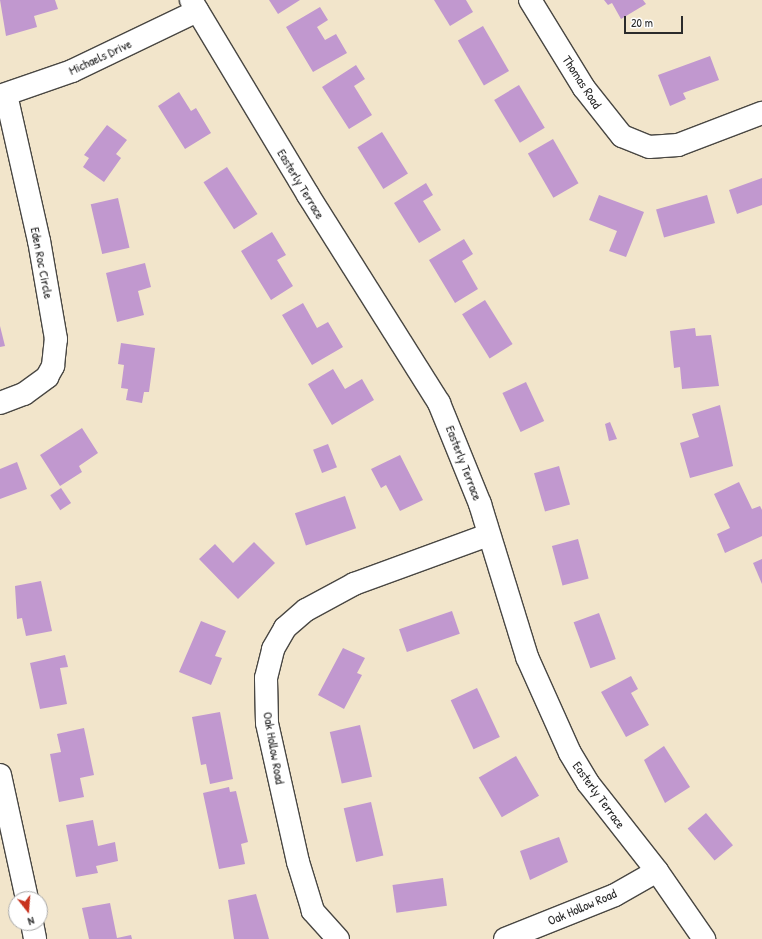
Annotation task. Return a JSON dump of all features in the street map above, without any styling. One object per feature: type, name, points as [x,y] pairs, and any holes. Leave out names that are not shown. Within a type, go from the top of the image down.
[{"type":"street","name":"Thomas Road","points":[[530,0],[610,125],[622,136],[649,147],[678,145],[762,113]]},
{"type":"street","name":"Michaels Drive","points":[[3,96],[72,71],[194,6]]},
{"type":"street","name":"Easterly Terrace","points":[[194,6],[439,403],[456,440],[527,657],[570,753],[588,783],[657,871],[704,939]]},
{"type":"street","name":"Eden Roc Circle","points":[[0,403],[24,394],[47,377],[53,366],[56,339],[39,241],[3,96]]},
{"type":"street","name":"Oak Hollow Road","points":[[338,939],[313,911],[267,723],[266,678],[273,649],[285,628],[306,610],[354,584],[488,535]]},
{"type":"street","points":[[0,775],[25,891]]},
{"type":"street","name":"Oak Hollow Road","points":[[504,939],[615,895],[657,871]]},
{"type":"building","points":[[0,0],[55,0],[58,9],[34,16],[37,27],[6,36]]},
{"type":"building","points":[[269,0],[300,0],[278,14]]},
{"type":"building","points":[[434,0],[466,0],[473,12],[450,26]]},
{"type":"building","points":[[604,0],[643,0],[646,4],[621,19],[612,3],[608,5]]},
{"type":"building","points":[[320,7],[328,20],[317,27],[325,40],[336,34],[347,53],[313,72],[286,27]]},
{"type":"building","points":[[483,26],[509,71],[484,86],[458,40]]},
{"type":"building","points":[[710,56],[719,80],[683,93],[686,99],[670,106],[658,75]]},
{"type":"building","points":[[356,65],[365,79],[354,86],[372,115],[349,129],[322,87]]},
{"type":"building","points":[[519,85],[545,128],[520,143],[494,100]]},
{"type":"building","points":[[179,92],[191,111],[196,108],[211,133],[185,149],[158,106]]},
{"type":"building","points":[[107,125],[127,140],[116,154],[121,158],[104,182],[83,167],[89,158],[84,155]]},
{"type":"building","points":[[382,132],[408,174],[383,189],[357,147]]},
{"type":"building","points":[[553,139],[578,183],[553,198],[528,154]]},
{"type":"building","points":[[227,167],[257,214],[234,229],[204,182]]},
{"type":"building","points":[[762,178],[762,205],[737,214],[729,190]]},
{"type":"building","points":[[426,183],[433,195],[423,201],[441,230],[419,243],[394,203]]},
{"type":"building","points":[[599,195],[644,212],[626,257],[609,251],[617,231],[589,220]]},
{"type":"building","points":[[707,195],[715,223],[664,237],[656,210]]},
{"type":"building","points":[[118,198],[129,248],[102,254],[91,204]]},
{"type":"building","points":[[272,232],[286,255],[277,260],[293,286],[271,300],[241,251]]},
{"type":"building","points":[[464,239],[473,254],[462,261],[478,289],[455,303],[429,260]]},
{"type":"building","points":[[145,263],[151,287],[138,291],[144,315],[117,322],[106,273]]},
{"type":"building","points":[[485,300],[513,344],[490,358],[462,314]]},
{"type":"building","points":[[303,303],[317,328],[328,322],[343,347],[312,365],[282,315]]},
{"type":"building","points":[[0,326],[5,346],[0,347]]},
{"type":"building","points":[[695,328],[696,336],[711,335],[719,386],[682,389],[680,367],[674,368],[670,331]]},
{"type":"building","points":[[121,343],[155,348],[149,392],[144,392],[142,403],[126,400],[128,389],[121,388],[124,365],[118,364]]},
{"type":"building","points":[[333,369],[345,389],[362,379],[374,400],[332,425],[308,384]]},
{"type":"building","points":[[526,382],[544,421],[521,432],[502,393]]},
{"type":"building","points":[[720,405],[733,466],[690,478],[680,443],[699,437],[692,414]]},
{"type":"building","points":[[610,422],[617,439],[609,441],[605,424]]},
{"type":"building","points":[[82,428],[98,453],[79,466],[82,472],[60,486],[40,455]]},
{"type":"building","points":[[328,444],[337,467],[322,473],[313,450]]},
{"type":"building","points":[[400,455],[423,500],[400,511],[386,485],[381,488],[371,469]]},
{"type":"building","points":[[17,462],[27,489],[0,499],[0,469]]},
{"type":"building","points":[[559,466],[570,504],[545,512],[534,473]]},
{"type":"building","points":[[739,482],[752,509],[760,506],[762,510],[762,536],[725,553],[717,534],[730,528],[714,494]]},
{"type":"building","points":[[61,488],[71,503],[60,510],[50,495]]},
{"type":"building","points":[[345,496],[356,528],[306,545],[295,513]]},
{"type":"building","points":[[578,539],[589,579],[563,586],[552,546]]},
{"type":"building","points":[[254,542],[275,563],[238,599],[199,559],[215,544],[233,563]]},
{"type":"building","points":[[762,559],[762,584],[753,563]]},
{"type":"building","points":[[41,581],[52,631],[26,636],[22,618],[17,619],[15,586]]},
{"type":"building","points":[[452,611],[460,634],[407,652],[399,629]]},
{"type":"building","points":[[599,613],[616,659],[590,668],[574,622]]},
{"type":"building","points":[[201,621],[226,631],[215,656],[222,658],[211,685],[179,672]]},
{"type":"building","points":[[343,648],[365,658],[357,673],[362,675],[344,709],[318,695]]},
{"type":"building","points":[[65,655],[68,667],[60,668],[67,704],[40,709],[30,663]]},
{"type":"building","points":[[631,676],[638,689],[631,693],[649,725],[626,737],[601,692]]},
{"type":"building","points":[[477,688],[500,737],[474,749],[451,700]]},
{"type":"building","points":[[220,712],[233,779],[210,784],[206,764],[201,765],[192,717]]},
{"type":"building","points":[[360,725],[372,777],[342,784],[330,732]]},
{"type":"building","points":[[84,728],[94,775],[80,778],[84,797],[59,802],[50,754],[61,752],[57,734]]},
{"type":"building","points":[[664,746],[690,787],[665,803],[644,760]]},
{"type":"building","points":[[516,756],[539,796],[502,817],[479,778]]},
{"type":"building","points":[[229,787],[230,792],[236,791],[248,842],[241,844],[245,864],[219,869],[203,793]]},
{"type":"building","points":[[371,802],[383,856],[356,862],[344,808]]},
{"type":"building","points":[[706,813],[733,845],[715,861],[688,828]]},
{"type":"building","points":[[93,820],[98,846],[115,842],[118,861],[96,866],[98,873],[76,877],[66,825]]},
{"type":"building","points":[[559,837],[568,862],[530,880],[520,851]]},
{"type":"building","points":[[443,878],[447,906],[396,913],[392,885]]},
{"type":"building","points":[[256,894],[269,939],[234,939],[228,900]]},
{"type":"building","points":[[110,903],[117,938],[131,935],[132,939],[89,939],[82,908]]}]
